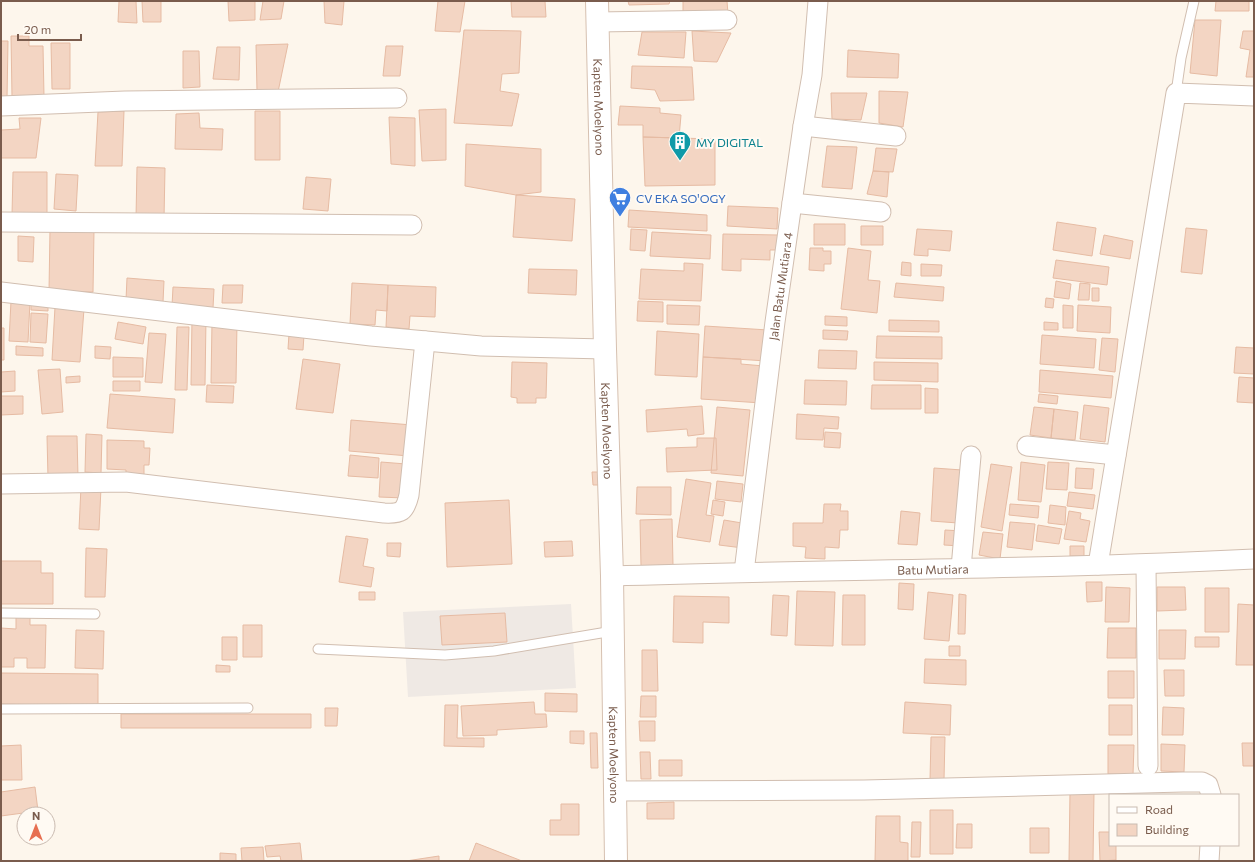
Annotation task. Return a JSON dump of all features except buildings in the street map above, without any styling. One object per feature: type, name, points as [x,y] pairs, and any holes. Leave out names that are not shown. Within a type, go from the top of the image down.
[{"type":"street","name":"Jalan Batu Mutiara 4","points":[[744,572],[775,322],[803,126],[812,75],[818,1]]},
{"type":"street","points":[[597,11],[727,20]]},
{"type":"street","name":"Kapten Moelyono","points":[[597,11],[612,576],[616,861]]},
{"type":"street","points":[[1098,565],[1176,92],[1254,96]]},
{"type":"street","points":[[1,106],[125,101],[397,98]]},
{"type":"street","points":[[803,126],[896,136]]},
{"type":"street","points":[[792,203],[881,212]]},
{"type":"street","points":[[1,222],[412,225]]},
{"type":"street","points":[[1,292],[371,336],[481,346],[605,349]]},
{"type":"street","points":[[1,484],[126,482],[384,514],[398,513],[406,507],[409,495],[425,341]]},
{"type":"street","points":[[1027,446],[1116,455]]},
{"type":"street","points":[[961,568],[971,456]]},
{"type":"street","name":"Batu Mutiara","points":[[612,576],[744,572],[1146,565],[1254,559]]},
{"type":"street","points":[[1146,565],[1148,766]]},
{"type":"street","points":[[615,791],[856,790],[1202,782],[1208,785],[1211,794]]},
{"type":"street","points":[[1209,861],[1210,846]]},
{"type":"lane","points":[[1176,92],[1181,58],[1194,1]]},
{"type":"lane","points":[[1,613],[95,614]]},
{"type":"lane","points":[[318,648],[445,655],[494,651],[613,631]]},
{"type":"lane","points":[[1,709],[248,708]]},
{"type":"shaded area","points":[[571,604],[576,688],[408,697],[403,612]]},
{"type":"place","name":"MY DIGITAL","points":[[680,162]]},
{"type":"place","name":"CV EKA SO'OGY","points":[[620,218]]}]
